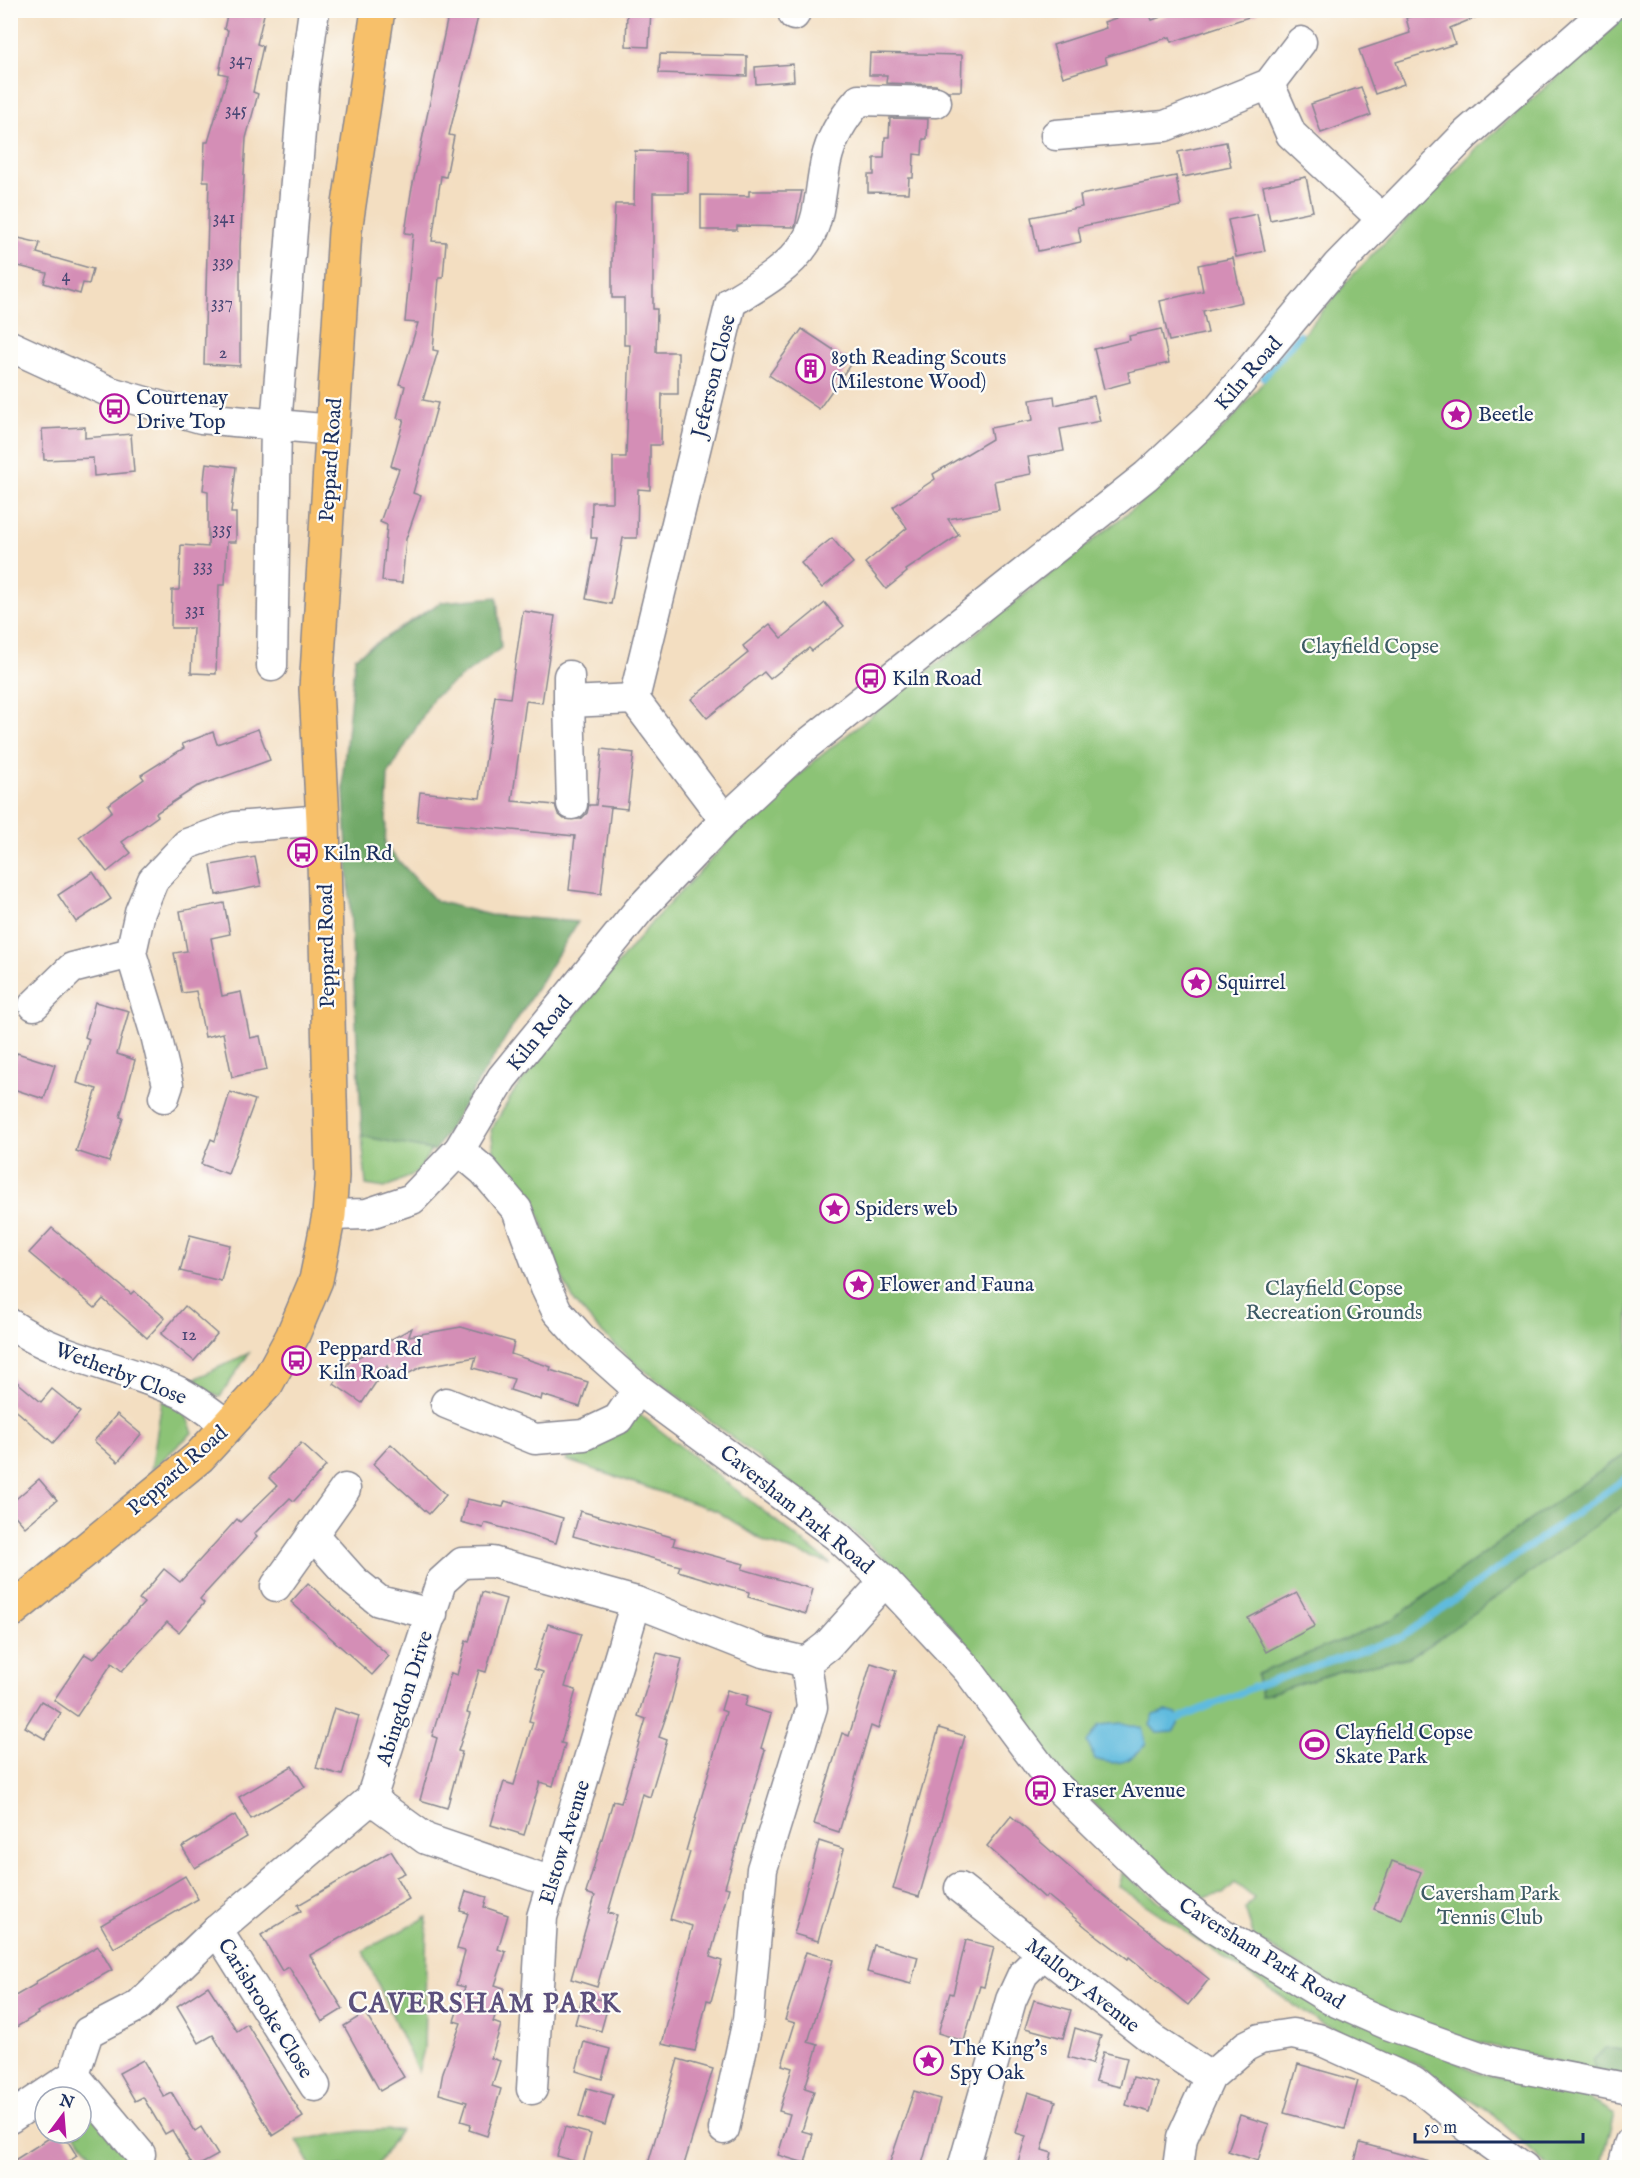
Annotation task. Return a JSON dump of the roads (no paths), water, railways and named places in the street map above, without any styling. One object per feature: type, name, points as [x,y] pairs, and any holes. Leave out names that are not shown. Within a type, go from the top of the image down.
[{"type":"main road","name":"Peppard Road","points":[[10,1612],[199,1457],[229,1426],[267,1383],[292,1337],[316,1280],[329,1215],[332,1176],[323,820],[316,689],[345,231],[378,10]]},
{"type":"street","points":[[272,666],[276,425],[304,83],[314,10]]},
{"type":"street","name":"Kiln Road","points":[[329,1215],[367,1214],[412,1199],[459,1150],[502,1078],[639,910],[725,820],[805,746],[1146,476],[1216,411],[1337,266],[1466,134],[1607,10]]},
{"type":"street","points":[[1056,135],[1165,126],[1269,84],[1301,42]]},
{"type":"street","points":[[1269,84],[1291,134],[1382,219]]},
{"type":"street","name":"Jeferson Close","points":[[634,699],[731,302],[789,262],[807,241],[816,218],[827,158],[844,118],[859,100],[936,102]]},
{"type":"street","points":[[10,346],[110,392],[201,418],[333,430]]},
{"type":"street","points":[[572,804],[569,689],[634,699],[725,820]]},
{"type":"street","points":[[164,1097],[168,1085],[156,1035],[131,953],[140,912],[153,880],[187,844],[235,826],[323,820]]},
{"type":"street","points":[[34,1005],[72,968],[131,953]]},
{"type":"street","name":"Caversham Park Road","points":[[459,1150],[484,1171],[517,1210],[546,1288],[558,1311],[582,1339],[639,1389],[837,1536],[885,1581],[968,1670],[1054,1786],[1165,1892],[1215,1929],[1330,1999],[1387,2024],[1497,2063],[1629,2089]]},
{"type":"street","name":"Wetherby Close","points":[[10,1324],[27,1336],[74,1357],[124,1370],[181,1392],[229,1426]]},
{"type":"street","points":[[446,1403],[535,1439],[584,1435],[618,1419],[639,1389]]},
{"type":"street","points":[[276,1586],[345,1489]]},
{"type":"street","points":[[312,1534],[354,1581],[380,1601],[432,1614]]},
{"type":"street","name":"Abingdon Drive","points":[[371,1799],[441,1582],[462,1563],[492,1562],[636,1602],[763,1652],[806,1662]]},
{"type":"street","points":[[724,2129],[748,2020],[762,1869],[812,1707],[806,1662],[827,1646],[885,1581]]},
{"type":"street","name":"Elstow Avenue","points":[[532,2089],[542,1917],[636,1602]]},
{"type":"street","points":[[10,2118],[74,2075],[88,2032],[138,2006],[218,1930],[371,1799],[426,1839],[552,1882]]},
{"type":"street","name":"Mallory Avenue","points":[[960,1888],[1152,2039],[1210,2077]]},
{"type":"street","name":"Carisbrooke Close","points":[[218,1930],[315,2086]]},
{"type":"street","points":[[963,2168],[1011,2000],[1023,1974],[1042,1954]]},
{"type":"street","points":[[1178,2168],[1182,2138],[1210,2077],[1246,2046],[1260,2039],[1292,2034],[1318,2039],[1413,2082],[1478,2135],[1524,2168]]},
{"type":"street","points":[[74,2075],[140,2154]]},
{"type":"street","points":[[1623,2168],[1629,2142]]},
{"type":"water","points":[[1166,1711],[1177,1714],[1179,1722],[1173,1732],[1157,1733],[1150,1725],[1154,1715]]},
{"type":"water","points":[[1123,1723],[1142,1728],[1146,1744],[1124,1762],[1111,1763],[1095,1759],[1087,1742],[1100,1725]]},
{"type":"waterway","points":[[1615,21],[1626,10]]},
{"type":"waterway","points":[[1264,377],[1299,335]]},
{"type":"waterway","points":[[1178,1719],[1259,1685],[1402,1637],[1630,1475]]},
{"type":"place","name":"89th Reading Scouts (Milestone Wood)","points":[[810,369]]},
{"type":"place","name":"Courtenay Drive Top","points":[[115,409]]},
{"type":"place","name":"Beetle","points":[[1457,414]]},
{"type":"place","name":"Kiln Road","points":[[871,678]]},
{"type":"place","name":"Kiln Rd","points":[[302,853]]},
{"type":"place","name":"Squirrel","points":[[1196,982]]},
{"type":"place","name":"Spiders web","points":[[834,1208]]},
{"type":"place","name":"Flower and Fauna","points":[[858,1284]]},
{"type":"place","name":"Peppard Rd Kiln Road","points":[[297,1360]]},
{"type":"place","name":"Clayfield Copse Skate Park","points":[[1314,1744]]},
{"type":"place","name":"Fraser Avenue","points":[[1041,1790]]},
{"type":"place","name":"The King's Spy Oak","points":[[929,2060]]},
{"type":"district","name":"CAVERSHAM PARK","points":[[485,2003]]},
{"type":"park label","name":"Clayfield Copse","points":[[1370,646]]},
{"type":"park label","name":"Clayfield Copse Recreation Grounds","points":[[1334,1300]]},
{"type":"park label","name":"Caversham Park Tennis Club","points":[[1490,1905]]}]
